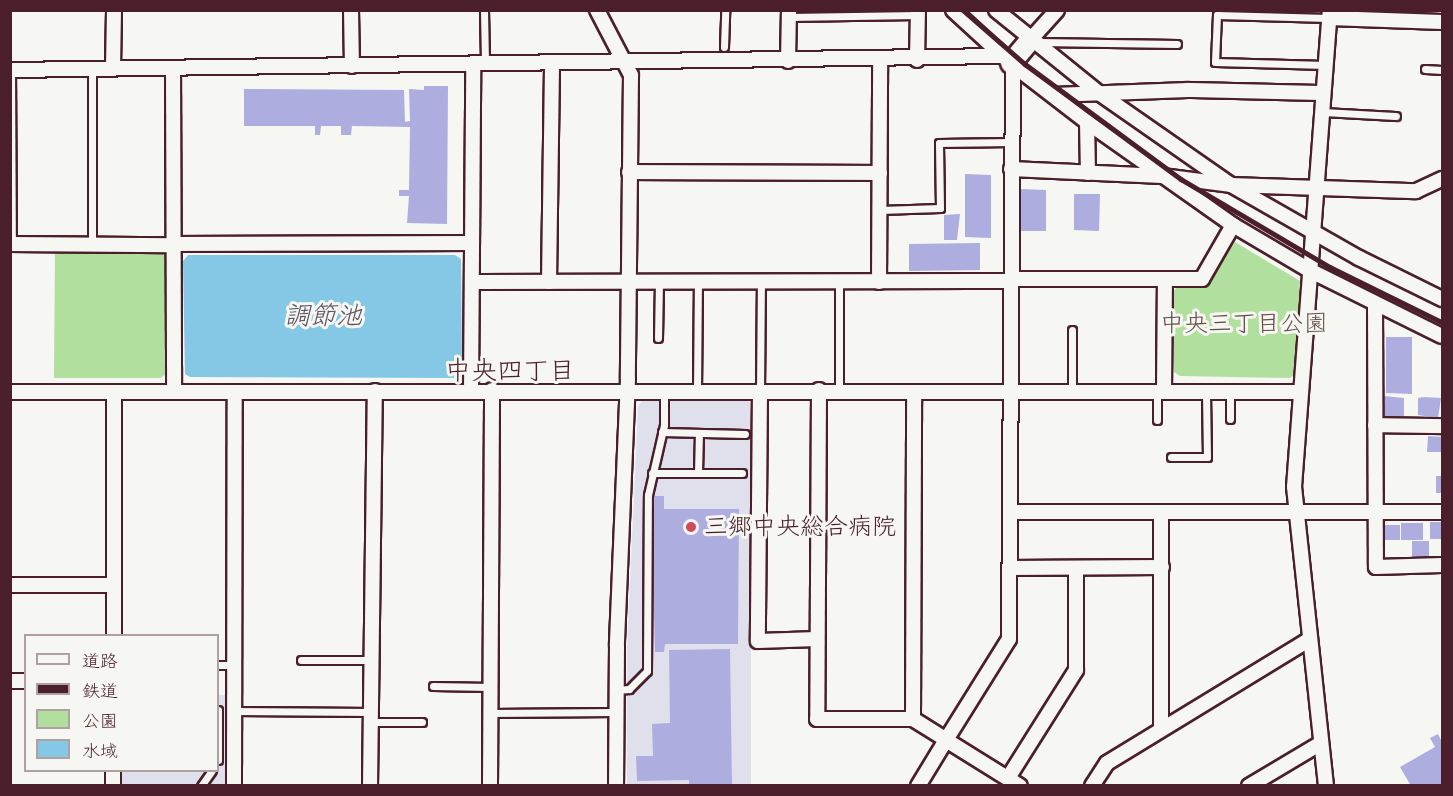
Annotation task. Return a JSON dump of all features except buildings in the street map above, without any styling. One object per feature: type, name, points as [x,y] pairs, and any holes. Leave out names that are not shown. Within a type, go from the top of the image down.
[{"type":"street","points":[[113,68],[114,10]]},
{"type":"street","points":[[351,10],[352,66]]},
{"type":"street","points":[[597,10],[628,64],[628,390],[616,690],[616,786]]},
{"type":"street","points":[[953,10],[1009,62],[1053,96],[1233,225],[1309,270],[1443,336]]},
{"type":"street","points":[[996,10],[1099,93],[1231,185],[1314,233],[1443,299]]},
{"type":"street","points":[[11,70],[880,60],[1009,62],[1034,40],[1057,10]]},
{"type":"street","points":[[917,60],[918,13]]},
{"type":"street","points":[[788,14],[788,61]]},
{"type":"street","points":[[1326,786],[1296,512],[1309,270],[1314,233],[1329,14],[1443,22]]},
{"type":"street","points":[[879,282],[880,60]]},
{"type":"street","points":[[918,786],[1009,639],[1012,142],[1009,62]]},
{"type":"street","points":[[549,282],[552,65]]},
{"type":"street","points":[[471,392],[472,243],[479,66]]},
{"type":"street","points":[[173,69],[174,392]]},
{"type":"street","points":[[1053,96],[1099,93],[1323,93]]},
{"type":"street","points":[[1087,122],[1088,173]]},
{"type":"street","points":[[1011,169],[1162,176],[1231,185],[1416,191],[1443,179]]},
{"type":"street","points":[[629,172],[880,172]]},
{"type":"street","points":[[472,282],[1202,279],[1233,225]]},
{"type":"street","points":[[11,244],[472,243]]},
{"type":"street","points":[[1161,390],[1165,279]]},
{"type":"street","points":[[1375,304],[1377,567],[1443,565]]},
{"type":"street","points":[[10,392],[819,390],[1010,392],[1041,389],[1072,393],[1161,390],[1301,392]]},
{"type":"street","points":[[490,786],[492,390]]},
{"type":"street","points":[[819,390],[817,719],[913,719],[1014,782],[1076,670],[1076,568]]},
{"type":"street","points":[[370,786],[375,391]]},
{"type":"street","points":[[760,391],[758,641],[817,639]]},
{"type":"street","points":[[114,392],[114,634]]},
{"type":"street","points":[[234,786],[235,392]]},
{"type":"street","points":[[913,719],[914,392]]},
{"type":"street","points":[[1375,425],[1443,426]]},
{"type":"street","points":[[1010,512],[1443,512]]},
{"type":"street","points":[[1161,512],[1161,729]]},
{"type":"street","points":[[1010,568],[1162,567]]},
{"type":"street","points":[[10,585],[114,585]]},
{"type":"street","points":[[1092,786],[1107,763],[1310,639]]},
{"type":"street","points":[[1249,786],[1321,743]]},
{"type":"lane","points":[[479,66],[484,10]]},
{"type":"lane","points":[[724,47],[725,10]]},
{"type":"lane","points":[[788,14],[918,13]]},
{"type":"lane","points":[[1326,65],[1215,62],[1217,15],[1329,14]]},
{"type":"lane","points":[[1034,40],[1178,44]]},
{"type":"lane","points":[[92,68],[92,245]]},
{"type":"lane","points":[[1425,69],[1443,70]]},
{"type":"lane","points":[[11,70],[11,244]]},
{"type":"lane","points":[[1322,112],[1396,116]]},
{"type":"lane","points":[[880,210],[940,208],[939,143],[1012,142]]},
{"type":"lane","points":[[658,338],[659,282]]},
{"type":"lane","points":[[697,392],[698,282]]},
{"type":"lane","points":[[760,391],[761,282]]},
{"type":"lane","points":[[839,282],[839,392]]},
{"type":"lane","points":[[1072,330],[1072,393]]},
{"type":"lane","points":[[1157,420],[1161,390]]},
{"type":"lane","points":[[1171,457],[1207,457],[1206,390]]},
{"type":"lane","points":[[616,690],[629,689],[647,671],[648,495],[662,432],[664,391]]},
{"type":"lane","points":[[1230,391],[1230,419]]},
{"type":"lane","points":[[662,432],[745,434]]},
{"type":"lane","points":[[698,473],[699,433]]},
{"type":"lane","points":[[652,473],[742,472]]},
{"type":"lane","points":[[301,660],[372,660]]},
{"type":"lane","points":[[219,665],[234,665]]},
{"type":"lane","points":[[433,686],[490,687]]},
{"type":"lane","points":[[234,711],[371,717],[422,722]]},
{"type":"lane","points":[[490,713],[616,712]]},
{"type":"lane","points":[[201,786],[211,772]]},
{"type":"shaded area","name":"三郷中央総合病院","points":[[746,399],[751,403],[751,785],[627,786],[627,648],[638,407],[642,401]]},
{"type":"shaded area","points":[[219,695],[227,695],[225,785],[121,785],[121,772],[219,772]]},
{"type":"green space","name":"中央三丁目公園","points":[[1235,242],[1300,281],[1294,375],[1290,378],[1180,376],[1174,372],[1173,292],[1177,287],[1205,287]]},
{"type":"green space","points":[[55,252],[160,252],[166,257],[165,375],[160,378],[54,378]]},
{"type":"water","name":"調節池","points":[[188,255],[455,255],[461,259],[462,373],[457,378],[190,377],[185,374],[183,261]]},
{"type":"railway","points":[[963,10],[1025,64],[1181,179],[1330,267],[1442,322]]},
{"type":"place","name":"三郷中央総合病院","points":[[691,527]]},
{"type":"district","name":"中央四丁目","points":[[510,371]]}]
